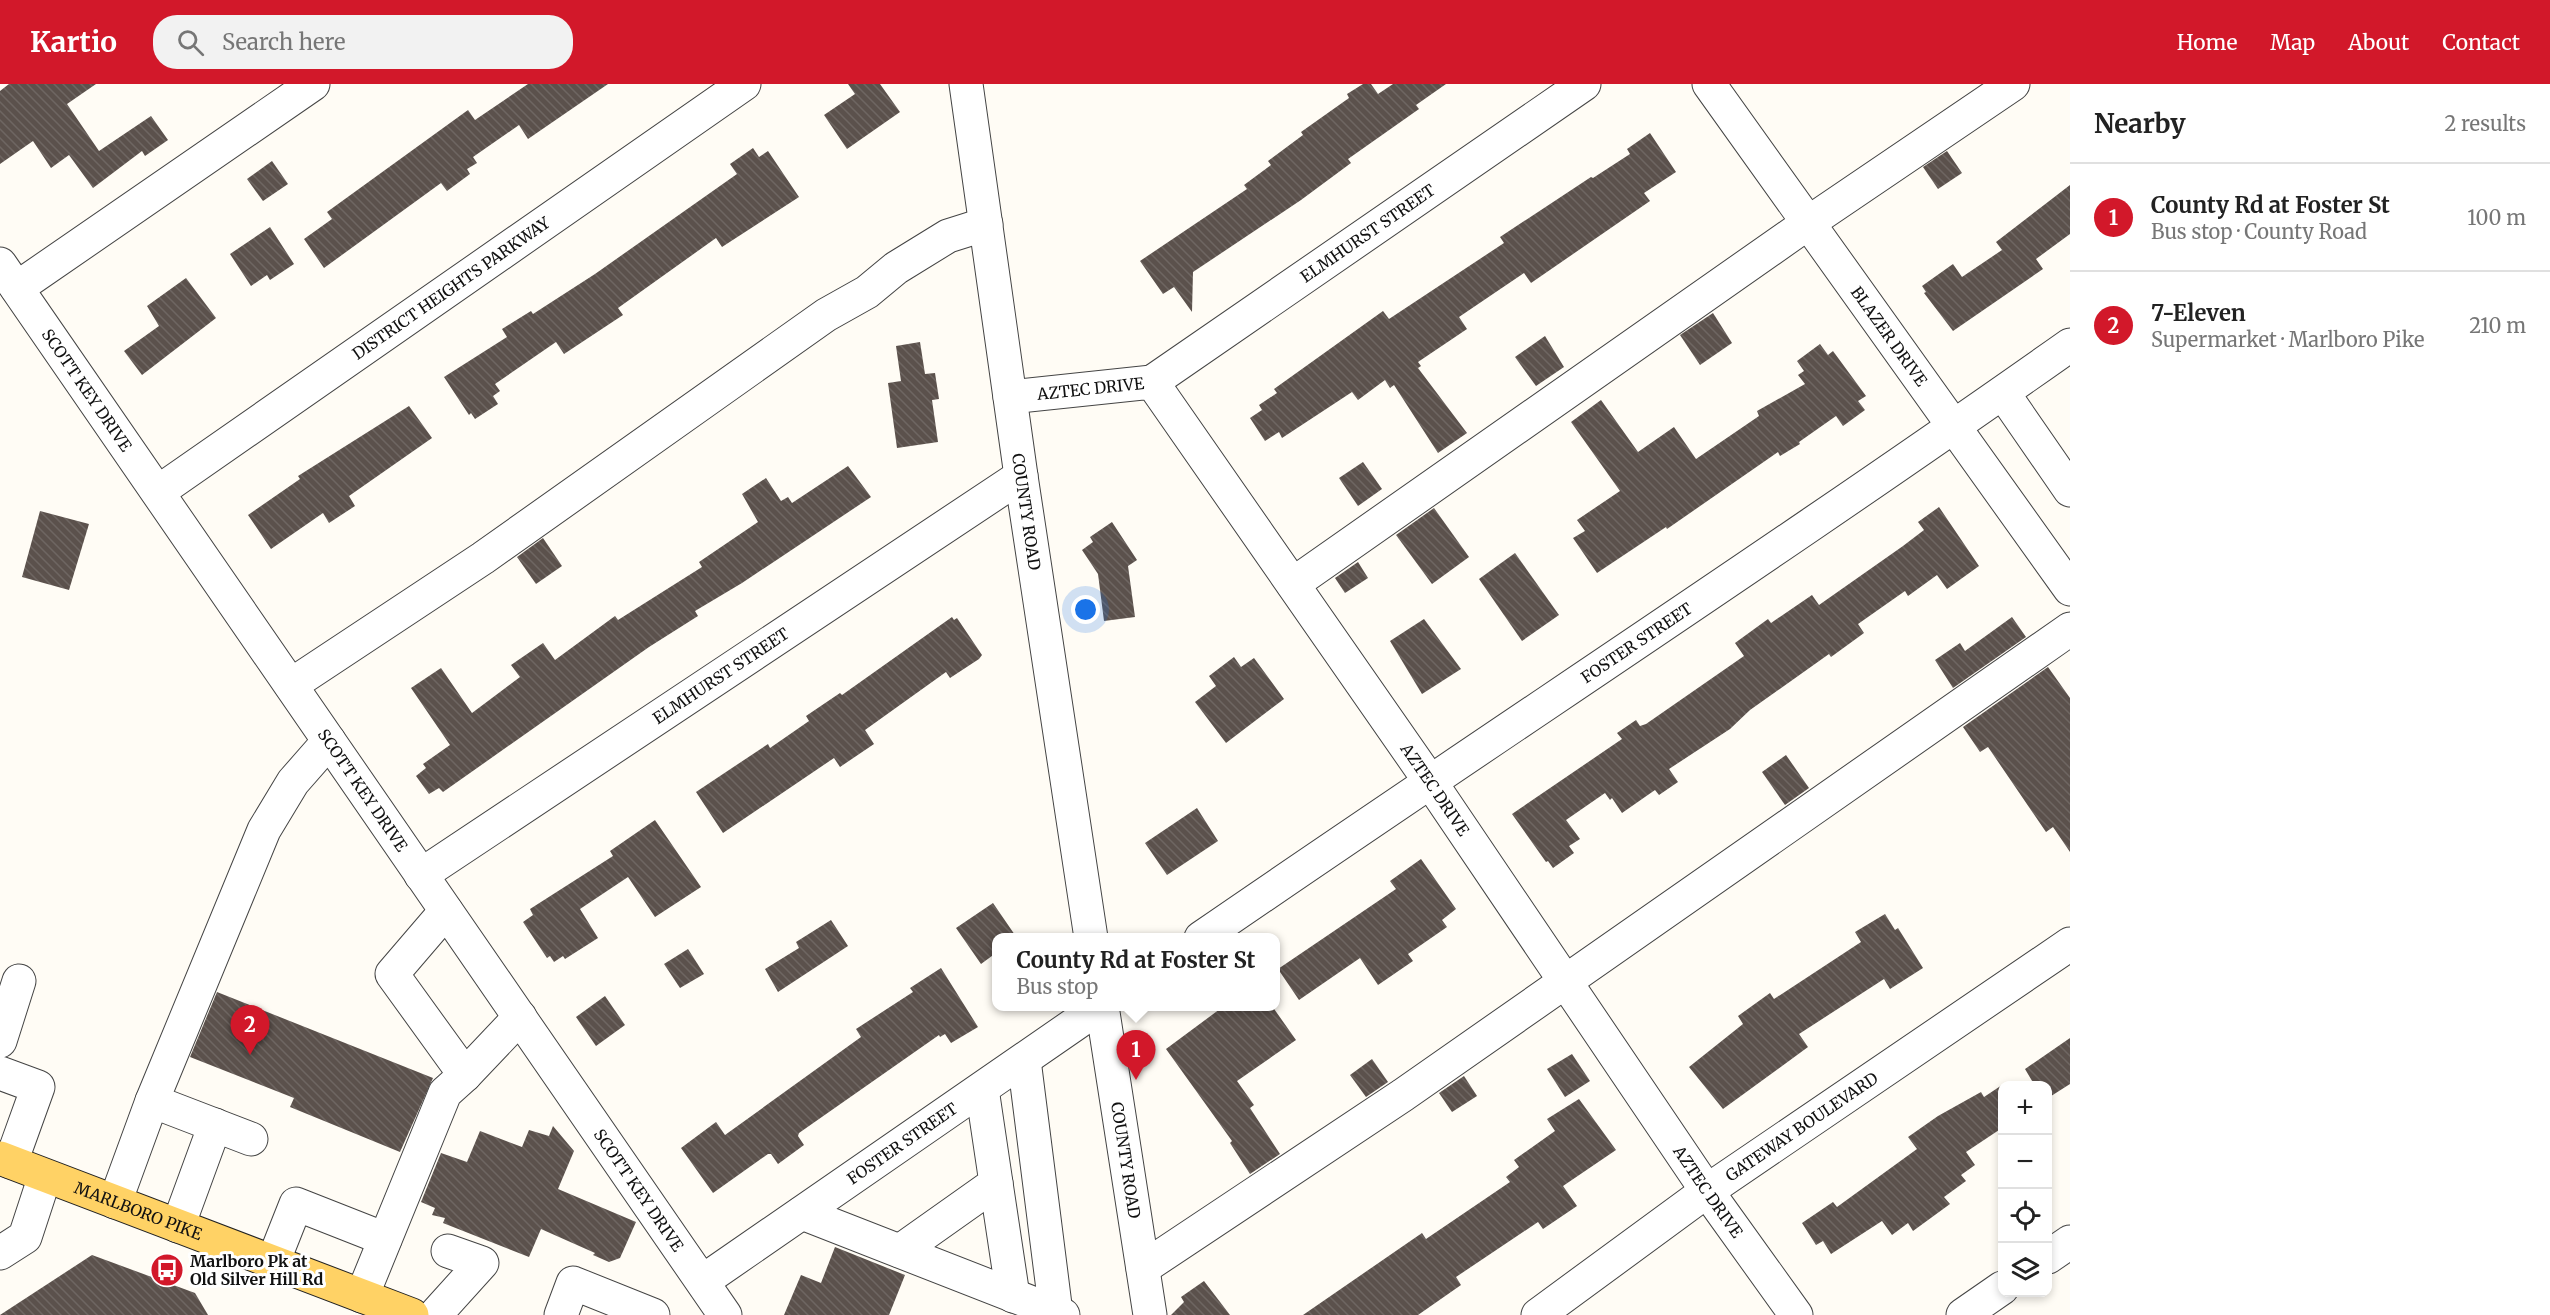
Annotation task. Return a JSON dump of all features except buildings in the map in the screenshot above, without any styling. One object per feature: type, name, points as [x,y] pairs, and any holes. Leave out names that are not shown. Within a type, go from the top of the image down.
[{"type":"main road","name":"MARLBORO PIKE","points":[[6,1160],[412,1315]]},
{"type":"street","points":[[9,276],[313,84]]},
{"type":"street","name":"DISTRICT HEIGHTS PARKWAY","points":[[158,492],[744,84]]},
{"type":"street","name":"COUNTY ROAD","points":[[966,84],[1021,476],[1090,933]]},
{"type":"street","name":"ELMHURST STREET","points":[[1152,382],[1584,84]]},
{"type":"street","name":"BLAZER DRIVE","points":[[1709,84],[2070,589]]},
{"type":"street","points":[[1293,584],[1808,223],[2013,84]]},
{"type":"street","points":[[291,685],[483,558],[826,315],[867,292],[896,268],[948,236],[986,224]]},
{"type":"street","name":"SCOTT KEY DRIVE","points":[[9,276],[725,1315]]},
{"type":"street","name":"FOSTER STREET","points":[[1208,933],[1429,780],[1954,428],[2070,345]]},
{"type":"street","name":"AZTEC DRIVE","points":[[1010,397],[1152,382],[1429,780],[1707,1191],[1796,1315]]},
{"type":"street","points":[[2003,393],[2070,490]]},
{"type":"street","name":"ELMHURST STREET","points":[[421,876],[1021,476]]},
{"type":"street","points":[[1143,1268],[1403,1095],[2070,629]]},
{"type":"street","points":[[115,1202],[152,1101],[264,830],[293,782],[329,741]]},
{"type":"street","points":[[446,911],[392,974],[465,1074]]},
{"type":"street","name":"GATEWAY BOULEVARD","points":[[1538,1315],[1707,1191],[2070,944]]},
{"type":"street","points":[[0,1041],[19,981]]},
{"type":"street","name":"FOSTER STREET","points":[[703,1281],[1094,1011]]},
{"type":"street","name":"COUNTY ROAD","points":[[1102,1011],[1150,1315]]},
{"type":"street","points":[[362,1296],[445,1093],[520,1017]]},
{"type":"street","points":[[802,1213],[900,1251],[1017,1303],[1060,1314],[1024,1060]]},
{"type":"street","points":[[0,1073],[38,1087],[6,1160]]},
{"type":"street","points":[[982,1089],[1017,1303]]},
{"type":"street","points":[[152,1101],[250,1139]]},
{"type":"street","points":[[178,1226],[215,1125]]},
{"type":"street","points":[[0,1253],[25,1237],[45,1176]]},
{"type":"street","points":[[900,1251],[996,1183]]},
{"type":"street","points":[[273,1262],[296,1204],[385,1239]]},
{"type":"street","points":[[2052,1254],[2070,1242]]},
{"type":"street","points":[[435,1315],[482,1263],[448,1251]]},
{"type":"street","points":[[561,1315],[573,1283],[653,1315]]},
{"type":"street","points":[[1964,1315],[1998,1291]]},
{"type":"place","name":"7-Eleven","points":[[250,1055]]},
{"type":"place","name":"County Rd at Foster St","points":[[1136,1080]]},
{"type":"place","name":"Marlboro Pk at Old Silver Hill Rd","points":[[167,1270]]}]
